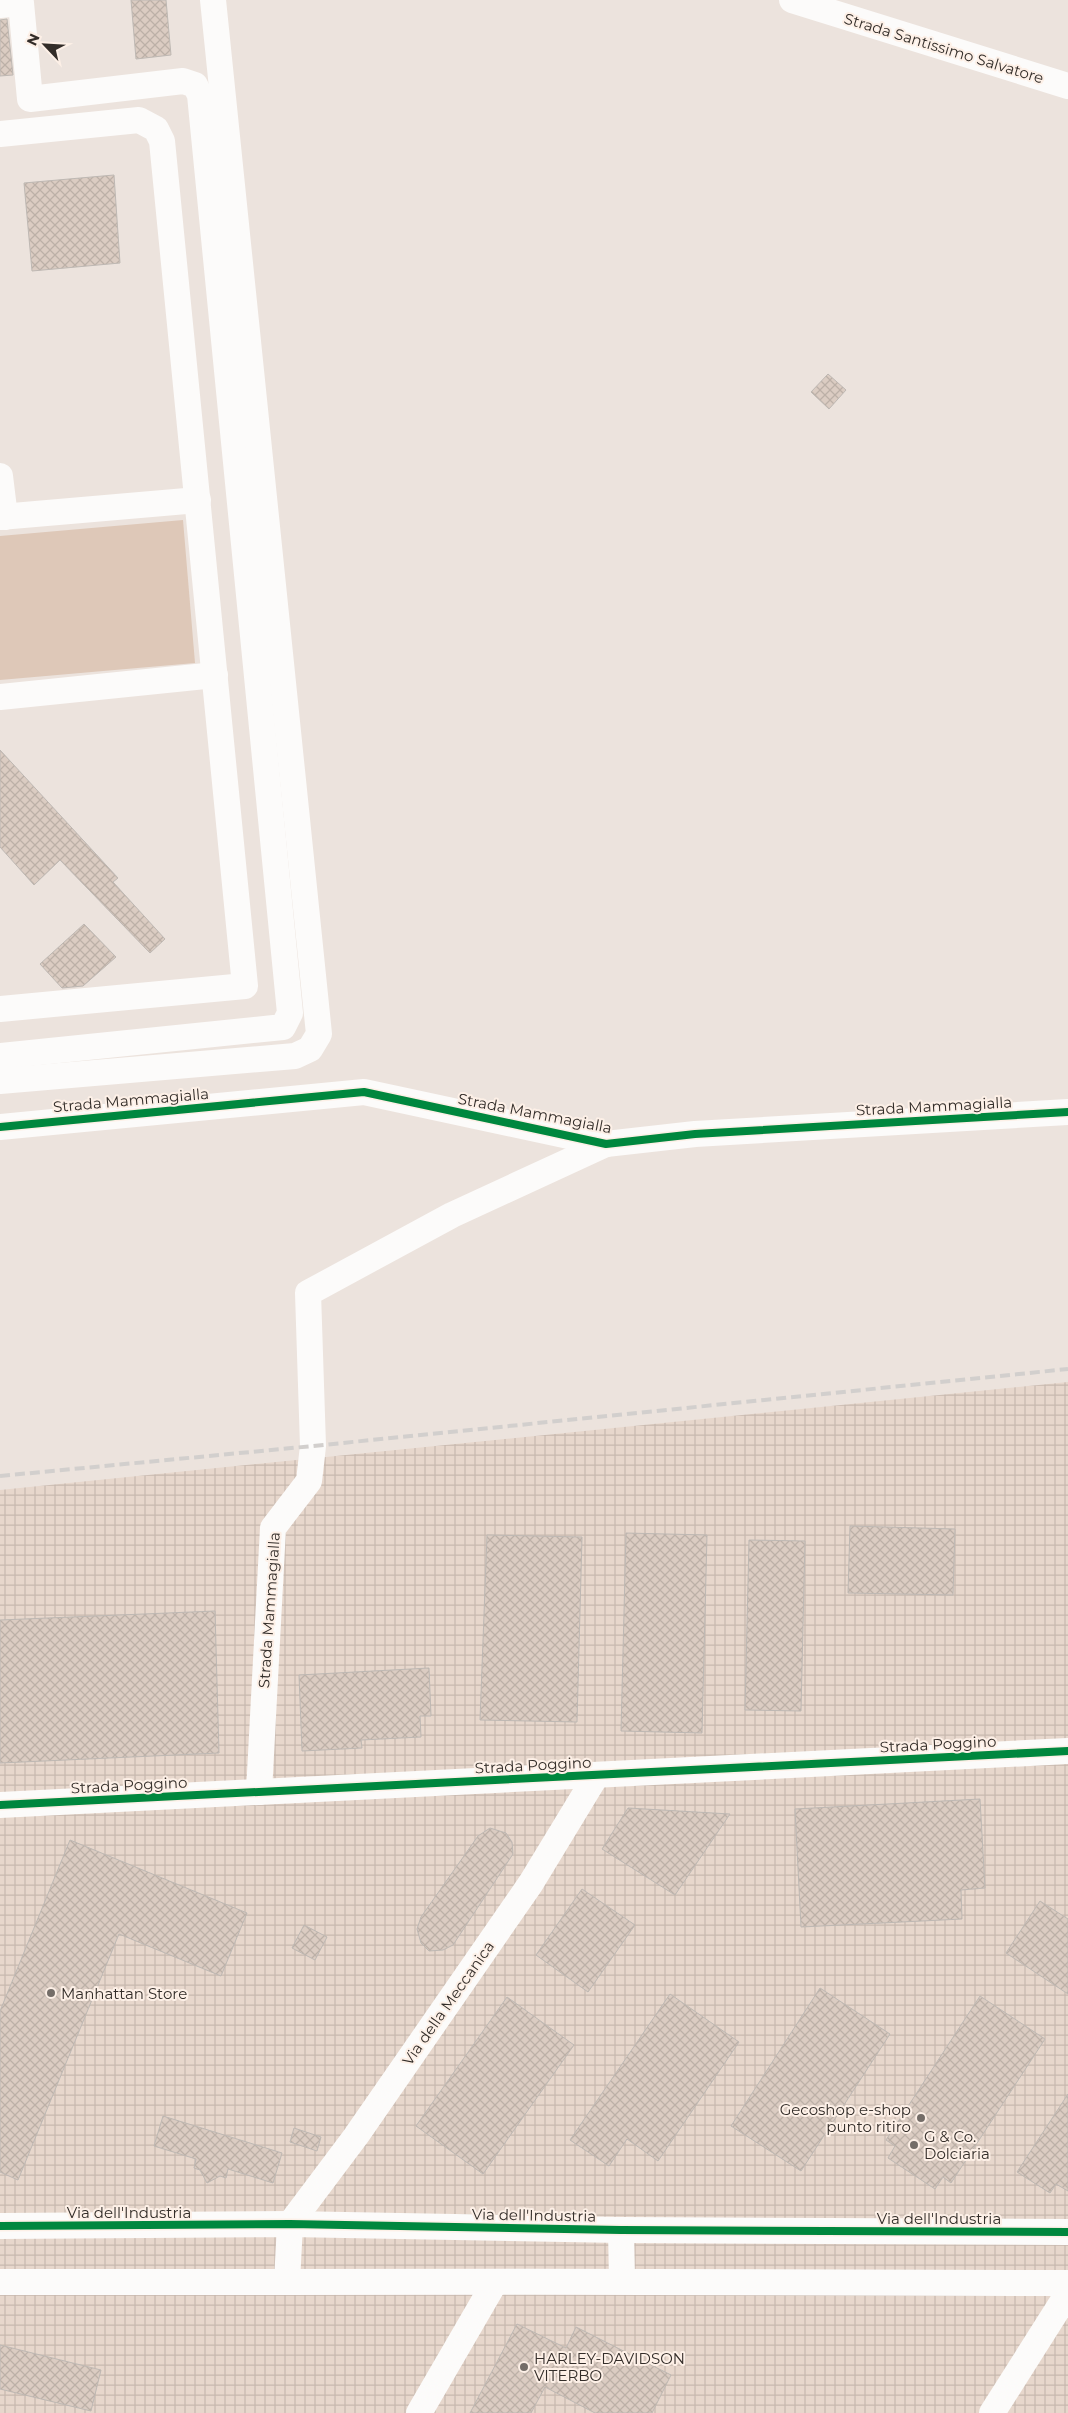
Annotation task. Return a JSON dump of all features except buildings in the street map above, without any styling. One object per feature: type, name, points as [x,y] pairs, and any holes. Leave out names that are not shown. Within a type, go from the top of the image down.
[{"type":"street","points":[[0,1081],[295,1056],[310,1049],[319,1034],[213,0]]},
{"type":"street","name":"Strada Santissimo Salvatore","points":[[792,0],[1068,86]]},
{"type":"street","points":[[0,6],[21,3],[30,99],[183,81],[195,86],[200,95],[290,1013],[283,1027],[0,1056]]},
{"type":"street","points":[[0,134],[139,120],[156,128],[162,141],[245,986],[0,1009]]},
{"type":"street","points":[[0,476],[2,517],[198,500]]},
{"type":"street","points":[[0,696],[215,676]]},
{"type":"street","name":"Strada Mammagialla","points":[[0,1127],[364,1092],[606,1144]]},
{"type":"street","name":"Strada Mammagialla","points":[[259,1792],[273,1528],[308,1481],[313,1446],[308,1293],[452,1215],[606,1144],[695,1134],[1068,1112]]},
{"type":"street","name":"Strada Poggino","points":[[0,1805],[1068,1751]]},
{"type":"street","name":"Via della Meccanica","points":[[290,2224],[356,2136],[531,1883],[596,1776]]},
{"type":"street","points":[[287,2282],[290,2224]]},
{"type":"street","name":"Via dell'Industria","points":[[0,2226],[290,2224],[622,2230],[1068,2232]]},
{"type":"street","points":[[622,2230],[622,2280]]},
{"type":"street","points":[[0,2282],[495,2282],[622,2280],[1068,2283]]},
{"type":"street","points":[[418,2413],[495,2282]]},
{"type":"street","points":[[992,2413],[1068,2293]]},
{"type":"shaded area","points":[[183,520],[195,663],[0,680],[0,536]]},
{"type":"shaded area","points":[[1068,1382],[1068,2413],[0,2413],[0,1490]]},
{"type":"railway","points":[[0,1476],[1068,1369]]},
{"type":"cycle path","points":[[0,1127],[364,1092],[606,1144],[695,1134],[1068,1112]]},
{"type":"cycle path","points":[[0,1805],[1068,1751]]},
{"type":"cycle path","points":[[0,2226],[290,2224],[621,2230],[1068,2232]]},
{"type":"place","name":"Manhattan Store","points":[[51,1993]]},
{"type":"place","name":"Gecoshop e-shop punto ritiro","points":[[921,2118]]},
{"type":"place","name":"G & Co. Dolciaria","points":[[914,2145]]},
{"type":"place","name":"HARLEY-DAVIDSON VITERBO","points":[[524,2367]]}]
